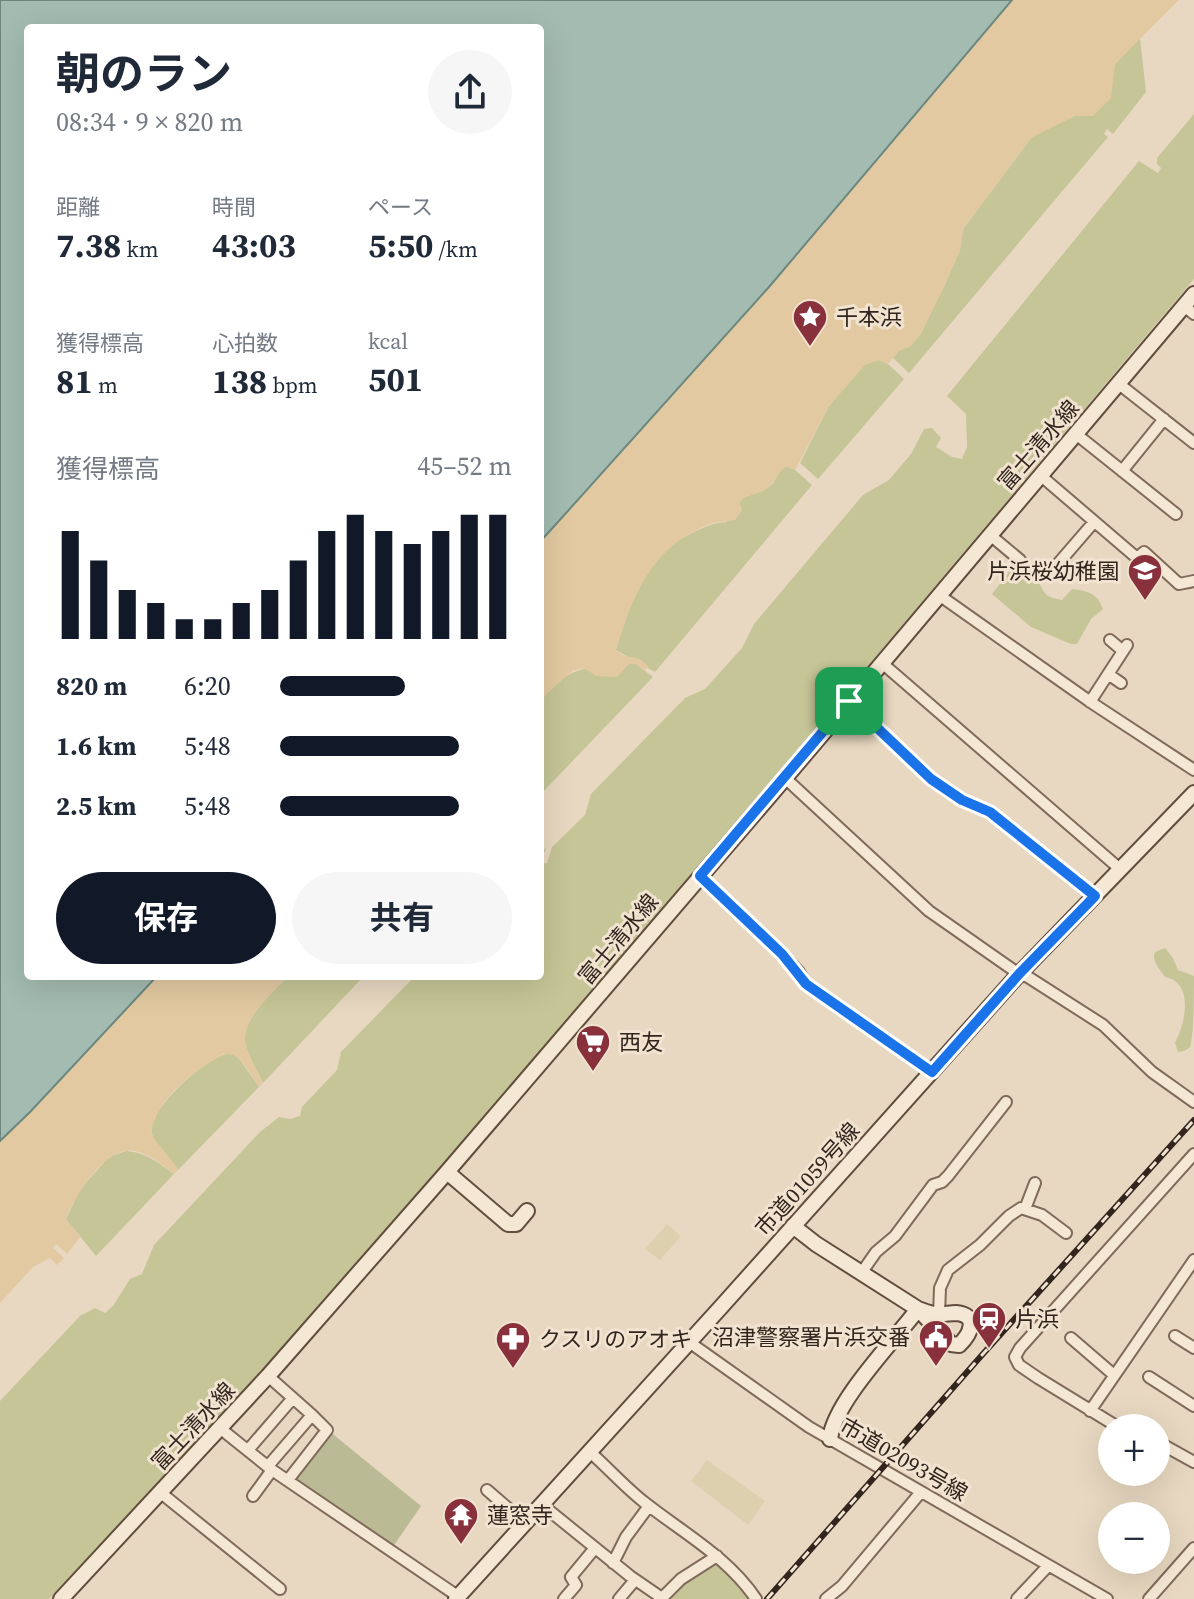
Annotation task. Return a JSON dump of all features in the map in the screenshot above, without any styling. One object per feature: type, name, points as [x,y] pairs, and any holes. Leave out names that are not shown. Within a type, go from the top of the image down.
[{"type":"main road","name":"富士清水線","points":[[61,1599],[222,1428],[447,1172],[1040,475],[1191,305]]},
{"type":"main road","name":"市道01059号線","points":[[458,1598],[1019,974],[1194,793]]},
{"type":"main road","points":[[447,1172],[508,1224],[516,1224],[527,1211]]},
{"type":"main road","points":[[793,1226],[918,1309],[948,1342],[959,1345],[972,1328],[962,1314],[939,1314],[918,1309]]},
{"type":"main road","points":[[825,1437],[850,1394],[918,1309]]},
{"type":"street","points":[[1119,384],[1194,443]]},
{"type":"street","points":[[1122,471],[1164,419]]},
{"type":"street","points":[[1076,434],[1176,514]]},
{"type":"street","points":[[1040,475],[1137,558],[1144,552],[1179,584],[1194,581]]},
{"type":"street","points":[[1056,566],[1094,522]]},
{"type":"street","points":[[990,535],[1020,560]]},
{"type":"street","points":[[939,595],[1090,702],[1194,770]]},
{"type":"street","points":[[1090,702],[1125,648],[1110,640]]},
{"type":"street","points":[[882,663],[1120,869]]},
{"type":"street","points":[[1108,674],[1121,683]]},
{"type":"street","points":[[849,701],[931,779],[962,800],[990,812],[1095,896]]},
{"type":"street","points":[[785,778],[929,911],[1019,974],[1103,1025],[1152,1072],[1194,1102]]},
{"type":"street","points":[[700,876],[782,954],[806,984],[932,1072]]},
{"type":"street","points":[[862,1272],[876,1252],[895,1236],[933,1185],[948,1176],[1006,1102]]},
{"type":"street","points":[[1098,1416],[1019,1365],[1015,1357],[1194,1154]]},
{"type":"street","points":[[1025,1209],[1035,1183]]},
{"type":"street","points":[[939,1314],[940,1288],[948,1270],[1021,1208],[1042,1215],[1066,1233]]},
{"type":"street","points":[[1090,1411],[1194,1260]]},
{"type":"street","points":[[1175,1336],[1194,1348]]},
{"type":"street","points":[[1071,1338],[1114,1375]]},
{"type":"street","name":"市道02093号線","points":[[689,1342],[825,1437],[1107,1599]]},
{"type":"street","points":[[268,1376],[327,1430],[288,1480]]},
{"type":"street","points":[[1149,1377],[1194,1406]]},
{"type":"street","points":[[248,1450],[293,1398]]},
{"type":"street","points":[[253,1496],[270,1468],[312,1415]]},
{"type":"street","points":[[222,1428],[270,1468],[458,1598]]},
{"type":"street","points":[[1170,1449],[1191,1460],[1194,1446]]},
{"type":"street","points":[[590,1452],[649,1506],[717,1556],[756,1599]]},
{"type":"street","points":[[487,1490],[525,1523]]},
{"type":"street","points":[[826,1599],[842,1586],[921,1492]]},
{"type":"street","points":[[161,1493],[280,1589]]},
{"type":"street","points":[[541,1504],[613,1563],[662,1598],[681,1579],[717,1556]]},
{"type":"street","points":[[613,1563],[626,1537],[649,1506]]},
{"type":"street","points":[[564,1599],[576,1585],[571,1577],[595,1548]]},
{"type":"street","points":[[1149,1599],[1194,1548]]},
{"type":"street","points":[[1017,1599],[1048,1566]]},
{"type":"street","points":[[619,1599],[635,1580]]},
{"type":"shaded area","points":[[0,0],[1012,0],[769,287],[544,538],[544,24],[24,24],[24,980],[153,980],[0,1141]]},
{"type":"shaded area","points":[[667,1224],[681,1236],[660,1260],[645,1249]]},
{"type":"shaded area","points":[[707,1460],[765,1501],[748,1525],[691,1481]]},
{"type":"green space","points":[[1140,38],[1146,92],[1113,134],[1107,129],[1104,134],[1108,137],[909,373],[893,358],[900,350],[911,346],[943,289],[960,250],[963,229],[1032,137],[1075,115]]},
{"type":"green space","points":[[1194,114],[1194,279],[588,996],[197,1443],[49,1599],[0,1599],[0,1401],[80,1316],[95,1308],[105,1313],[113,1306],[130,1279],[142,1274],[154,1245],[260,1132],[279,1117],[290,1119],[300,1116],[302,1107],[337,1070],[341,1052],[411,980],[544,980],[544,863],[547,863],[552,847],[585,815],[591,794],[685,698],[705,689],[742,648],[754,624],[863,495],[889,480],[911,454],[924,429],[932,428],[941,438],[936,447],[962,459],[967,447],[966,414],[947,396],[1139,161],[1158,173],[1161,168],[1157,158]]},
{"type":"green space","points":[[879,360],[904,379],[818,479],[800,463],[829,406],[865,364]]},
{"type":"green space","points":[[786,466],[812,485],[655,672],[616,650],[642,580],[659,556],[672,544],[692,533],[727,522],[743,498],[773,484]]},
{"type":"green space","points":[[1023,569],[1050,597],[1062,600],[1072,589],[1087,592],[1098,599],[1103,609],[1091,619],[1077,644],[1031,627],[992,594],[1009,572]]},
{"type":"green space","points":[[636,664],[653,677],[544,791],[544,696],[570,674],[590,668]]},
{"type":"green space","points":[[1165,948],[1178,970],[1194,976],[1190,1047],[1178,1052],[1175,1043],[1182,1025],[1184,995],[1180,986],[1165,977],[1155,962],[1155,952]]},
{"type":"green space","points":[[284,980],[360,980],[263,1083],[245,1040],[249,1023],[260,1005]]},
{"type":"green space","points":[[232,1053],[259,1087],[178,1170],[152,1134],[159,1111],[195,1072],[222,1055]]},
{"type":"green space","points":[[126,1151],[146,1156],[174,1174],[96,1256],[66,1219],[81,1188],[109,1157]]},
{"type":"green space","points":[[329,1431],[421,1506],[392,1548],[293,1478]]},
{"type":"green space","points":[[717,1560],[744,1589],[748,1599],[668,1599],[684,1582]]},
{"type":"sand","name":"千本浜","points":[[1012,0],[1179,0],[1115,64],[1111,98],[1093,116],[1075,116],[1032,137],[963,229],[960,250],[943,289],[921,334],[911,346],[900,350],[888,364],[879,360],[865,365],[829,406],[795,470],[786,466],[767,489],[743,498],[740,503],[742,510],[735,520],[713,523],[690,534],[659,559],[638,592],[616,650],[622,655],[640,659],[649,667],[645,670],[636,664],[629,664],[617,677],[596,676],[584,668],[572,671],[544,696],[544,538],[769,287]]},
{"type":"sand","points":[[153,980],[284,980],[260,1005],[246,1032],[248,1051],[263,1083],[259,1087],[244,1064],[230,1054],[223,1054],[189,1077],[162,1106],[151,1131],[178,1170],[174,1174],[151,1157],[135,1151],[124,1151],[102,1164],[84,1186],[66,1219],[80,1237],[67,1254],[56,1244],[53,1248],[64,1258],[57,1265],[50,1258],[33,1267],[0,1303],[0,1141]]},
{"type":"railway","points":[[767,1599],[1194,1120]]},
{"type":"place","name":"千本浜","points":[[810,348]]},
{"type":"place","name":"片浜桜幼稚園","points":[[1145,602]]},
{"type":"place","name":"西友","points":[[593,1073]]},
{"type":"place","name":"片浜","points":[[989,1350]]},
{"type":"place","name":"沼津警察署片浜交番","points":[[936,1368]]},
{"type":"place","name":"クスリのアオキ","points":[[513,1370]]},
{"type":"place","name":"蓮窓寺","points":[[461,1546]]},
{"type":"route","points":[[849,701],[931,779],[962,800],[990,812],[1095,896],[1019,974],[932,1072],[806,984],[782,954],[700,876],[849,701]]}]
